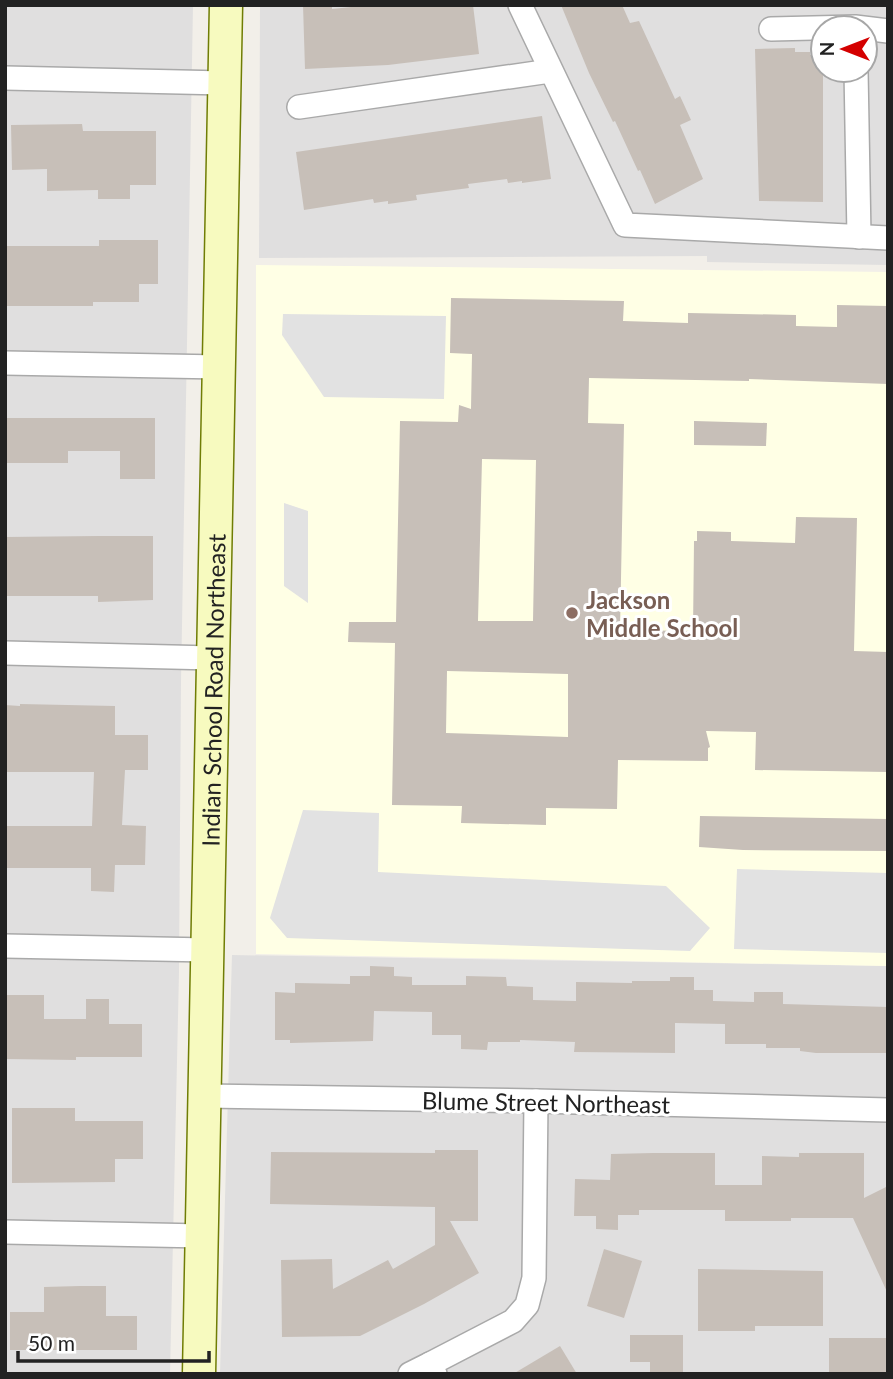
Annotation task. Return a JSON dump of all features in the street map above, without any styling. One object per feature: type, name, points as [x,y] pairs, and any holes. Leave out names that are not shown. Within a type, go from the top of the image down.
[{"type":"street","name":"Indian School Road Northeast","points":[[199,1374],[226,5]]},
{"type":"street","points":[[520,5],[625,225],[888,238]]},
{"type":"street","points":[[771,29],[809,28]]},
{"type":"street","points":[[299,107],[550,71]]},
{"type":"street","points":[[5,78],[224,83]]},
{"type":"street","points":[[856,84],[859,237]]},
{"type":"street","points":[[5,363],[220,367]]},
{"type":"street","points":[[5,653],[213,658]]},
{"type":"street","points":[[5,946],[208,950]]},
{"type":"street","name":"Blume Street Northeast","points":[[205,1097],[536,1101],[888,1110]]},
{"type":"street","points":[[425,1370],[513,1321],[527,1305],[534,1278],[536,1101]]},
{"type":"street","points":[[5,1232],[203,1236]]},
{"type":"shaded area","points":[[5,5],[193,5],[181,682],[179,972],[170,1374],[5,1374]]},
{"type":"shaded area","points":[[260,5],[888,5],[888,265],[707,262],[707,256],[259,258]]},
{"type":"shaded area","name":"Jackson Middle School","points":[[256,265],[888,272],[888,966],[256,954]]},
{"type":"shaded area","points":[[283,314],[446,316],[444,399],[324,397],[282,335]]},
{"type":"shaded area","points":[[284,503],[308,511],[308,603],[284,586]]},
{"type":"shaded area","points":[[303,810],[379,813],[378,872],[666,886],[710,928],[690,951],[287,938],[270,918]]},
{"type":"shaded area","points":[[737,869],[888,873],[888,953],[734,949]]},
{"type":"shaded area","points":[[232,955],[888,966],[888,1374],[220,1374]]},
{"type":"building","points":[[303,5],[332,5],[332,9],[370,5],[473,5],[479,54],[388,65],[305,69]]},
{"type":"building","points":[[561,5],[622,5],[630,23],[639,21],[675,99],[680,96],[691,120],[680,125],[703,179],[655,204],[589,73]]},
{"type":"building","points":[[795,48],[795,52],[809,52],[809,84],[823,84],[823,202],[759,201],[755,49]]},
{"type":"building","points":[[542,116],[551,179],[508,183],[507,179],[468,184],[469,188],[416,195],[417,200],[388,204],[388,201],[374,203],[373,199],[304,210],[296,152]]},
{"type":"building","points":[[82,124],[83,131],[156,131],[156,185],[130,185],[130,199],[98,199],[98,190],[47,191],[47,169],[12,170],[11,125]]},
{"type":"building","points":[[99,240],[158,240],[158,284],[139,284],[139,302],[93,302],[93,306],[5,306],[5,246],[99,246]]},
{"type":"building","points":[[451,298],[624,301],[623,321],[688,323],[688,313],[796,315],[796,326],[837,327],[837,305],[888,306],[888,384],[749,379],[589,378],[588,423],[624,424],[620,630],[693,631],[694,541],[697,541],[697,531],[731,532],[731,541],[795,543],[796,517],[857,518],[854,651],[888,652],[888,772],[755,770],[756,732],[706,731],[710,747],[708,761],[618,760],[617,809],[546,808],[546,825],[461,823],[462,806],[392,805],[395,643],[348,642],[349,622],[396,622],[400,421],[458,422],[459,405],[471,409],[472,354],[450,353]],"holes":[[[482,459],[536,460],[533,621],[478,621]],[[447,671],[568,674],[568,737],[446,733]]]},
{"type":"building","points":[[5,418],[155,418],[155,479],[120,479],[120,451],[68,451],[68,463],[5,463]]},
{"type":"building","points":[[694,421],[767,423],[766,446],[694,445]]},
{"type":"building","points":[[153,536],[153,600],[98,602],[98,596],[5,596],[5,537]]},
{"type":"building","points":[[5,705],[115,706],[115,735],[148,735],[148,770],[125,770],[122,825],[146,826],[145,865],[115,865],[114,892],[91,891],[91,868],[5,868],[5,826],[92,826],[94,772],[5,772]]},
{"type":"building","points":[[700,816],[888,819],[888,851],[699,847]]},
{"type":"building","points":[[370,966],[394,967],[394,976],[412,977],[412,985],[466,985],[466,976],[506,977],[507,986],[533,987],[533,1000],[576,1001],[576,982],[632,983],[670,981],[670,977],[694,977],[694,990],[713,990],[713,1001],[754,1002],[754,992],[783,992],[783,1004],[888,1007],[888,1053],[816,1053],[800,1051],[800,1048],[766,1048],[766,1044],[725,1044],[725,1024],[675,1023],[675,1053],[574,1052],[575,1042],[520,1040],[488,1042],[487,1050],[461,1049],[461,1035],[432,1035],[432,1012],[374,1011],[373,1041],[290,1043],[290,1040],[275,1040],[275,992],[295,993],[295,983],[350,984],[350,976],[370,976]]},
{"type":"building","points":[[5,995],[44,995],[44,1019],[86,1019],[86,999],[109,999],[109,1024],[142,1024],[142,1057],[5,1059]]},
{"type":"building","points":[[12,1108],[75,1108],[75,1121],[143,1121],[143,1159],[115,1159],[115,1182],[12,1183]]},
{"type":"building","points":[[435,1150],[478,1150],[478,1221],[450,1221],[479,1273],[360,1336],[282,1337],[281,1260],[332,1259],[333,1289],[388,1260],[393,1269],[435,1245],[435,1207],[270,1204],[271,1152],[435,1153]]},
{"type":"building","points":[[715,1153],[715,1185],[762,1185],[762,1156],[864,1153],[864,1198],[888,1186],[888,1294],[853,1218],[725,1221],[725,1210],[639,1210],[639,1215],[618,1215],[618,1230],[596,1229],[596,1216],[574,1216],[575,1179],[610,1180],[611,1154]]},
{"type":"building","points":[[604,1249],[642,1261],[624,1318],[587,1306]]},
{"type":"building","points":[[698,1269],[823,1271],[823,1326],[755,1326],[755,1331],[698,1331]]},
{"type":"building","points":[[106,1286],[106,1316],[137,1316],[137,1350],[10,1350],[10,1312],[44,1312],[44,1287]]},
{"type":"building","points":[[630,1335],[683,1335],[683,1374],[650,1374],[650,1362],[630,1362]]},
{"type":"building","points":[[829,1338],[886,1338],[886,1374],[829,1374]]},
{"type":"building","points":[[560,1346],[577,1374],[513,1374]]},
{"type":"place","name":"Jackson Middle School","points":[[572,613]]}]
